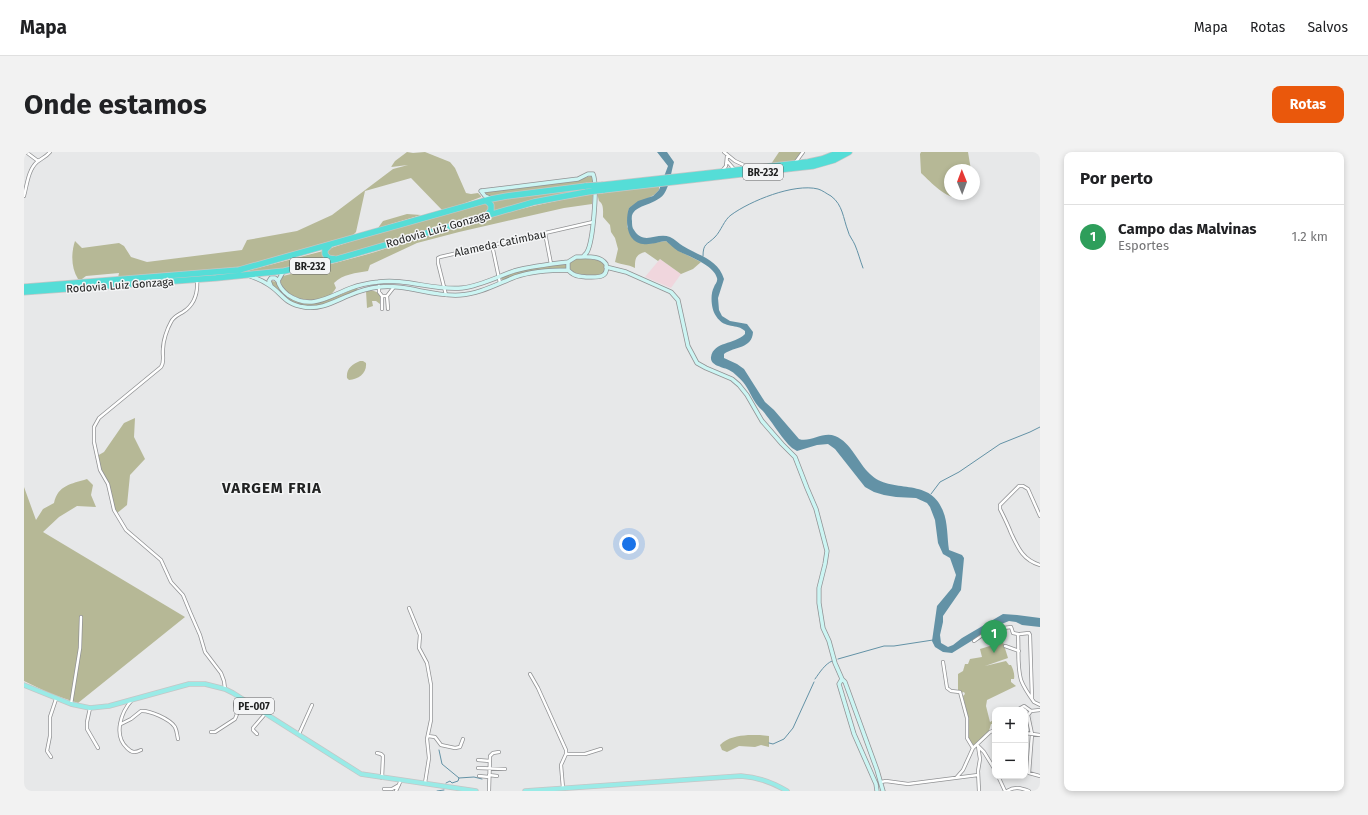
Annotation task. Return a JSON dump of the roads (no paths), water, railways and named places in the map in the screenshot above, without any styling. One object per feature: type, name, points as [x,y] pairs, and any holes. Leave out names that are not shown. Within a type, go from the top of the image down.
[{"type":"highway","name":"Rodovia Luiz Gonzaga","points":[[24,287],[239,270],[491,199],[507,196],[651,182],[795,163],[822,159],[840,152]]},
{"type":"highway","name":"Rodovia Luiz Gonzaga","points":[[674,179],[813,166],[834,160],[849,152]]},
{"type":"highway","name":"Rodovia Luiz Gonzaga","points":[[24,292],[249,276],[284,271],[337,259],[548,198],[586,189]]},
{"type":"highway","points":[[480,202],[488,202],[492,207],[491,212],[486,216]]},
{"type":"highway","points":[[333,244],[326,248],[325,254],[330,259],[337,259]]},
{"type":"main road","points":[[480,191],[578,179],[590,174],[594,176],[595,196],[593,222],[588,251],[583,257]]},
{"type":"main road","points":[[480,191],[491,199]]},
{"type":"main road","points":[[480,191],[482,196],[480,202]]},
{"type":"main road","points":[[588,251],[592,257]]},
{"type":"main road","points":[[249,276],[272,287],[289,302],[297,306],[313,308],[330,304],[359,291],[379,287],[408,287],[446,295],[469,294],[516,277],[545,270],[568,270],[575,275],[598,277],[604,275],[606,264],[602,260],[592,257],[576,257],[568,262],[524,269],[472,286],[445,289],[402,282],[379,281],[358,286],[339,293],[326,300],[310,302],[298,300],[290,296],[280,288],[278,281],[275,278],[271,278],[269,281],[272,287]]},
{"type":"main road","points":[[568,262],[568,270]]},
{"type":"main road","points":[[606,267],[626,272],[672,292],[678,300],[688,346],[697,363],[732,379],[739,385],[747,395],[762,421],[795,457],[816,509],[827,551],[819,588],[822,628],[829,641],[835,663],[842,679],[846,682],[883,791]]},
{"type":"main road","points":[[278,281],[284,271]]},
{"type":"main road","points":[[842,679],[839,684],[854,734],[876,784],[877,791]]},
{"type":"main road","name":"PE-007","points":[[24,685],[56,699],[90,708],[109,706],[189,684],[205,684],[225,689],[239,697],[361,774],[400,783],[425,783],[476,791]]},
{"type":"main road","points":[[525,791],[745,776],[768,781],[787,791]]},
{"type":"street","points":[[26,152],[38,161]]},
{"type":"street","points":[[24,196],[30,171],[38,161],[50,152]]},
{"type":"street","points":[[724,152],[744,166],[750,168]]},
{"type":"street","points":[[795,163],[803,152]]},
{"type":"street","points":[[720,172],[726,166],[729,156]]},
{"type":"street","points":[[727,161],[735,170]]},
{"type":"street","name":"Alameda Catimbau","points":[[445,289],[438,263],[438,258],[442,256],[593,222]]},
{"type":"street","points":[[545,234],[551,264]]},
{"type":"street","points":[[492,245],[500,283]]},
{"type":"street","points":[[197,280],[198,289],[194,300],[187,309],[174,318],[170,323],[164,344],[163,362],[161,367],[98,418],[94,426],[94,442],[100,470],[107,482],[114,510],[126,530],[161,560],[171,582],[183,595],[200,634],[205,652],[222,676],[225,689]]},
{"type":"street","points":[[379,281],[379,292]]},
{"type":"street","points":[[421,290],[423,285]]},
{"type":"street","points":[[358,286],[359,291]]},
{"type":"street","points":[[370,289],[375,289],[379,292],[382,296],[382,307],[387,307],[387,296],[395,286]]},
{"type":"street","points":[[445,289],[446,295]]},
{"type":"street","points":[[382,296],[387,296]]},
{"type":"street","points":[[1040,516],[1028,489],[1023,486],[1019,486],[1000,504],[1000,509],[1020,552],[1032,562],[1040,565]]},
{"type":"street","points":[[409,608],[420,635],[419,648],[427,663],[431,685],[431,720],[427,742],[429,758],[425,783]]},
{"type":"street","points":[[71,704],[80,648],[81,617]]},
{"type":"street","points":[[974,641],[994,630],[1011,627],[1013,633],[1029,634],[1032,699]]},
{"type":"street","points":[[1019,634],[1022,680],[1032,699],[1035,703],[1040,704]]},
{"type":"street","points":[[1005,646],[1019,651]]},
{"type":"street","points":[[943,662],[947,688],[951,691],[960,692],[962,696],[968,718],[967,738],[973,748]]},
{"type":"street","points":[[530,674],[547,707],[565,748],[566,754],[560,765],[563,788]]},
{"type":"street","points":[[211,732],[215,732],[235,719],[237,714],[235,704],[239,697]]},
{"type":"street","points":[[51,757],[47,751],[50,736],[50,720],[56,699]]},
{"type":"street","points":[[133,699],[124,710],[120,736],[124,745],[132,752],[136,753],[141,750]]},
{"type":"street","points":[[299,734],[312,705]]},
{"type":"street","points":[[1024,706],[1031,711],[1040,710]]},
{"type":"street","points":[[90,708],[87,729],[98,748]]},
{"type":"street","points":[[121,724],[131,719],[141,711],[149,711],[173,725],[178,739]]},
{"type":"street","points":[[1031,711],[1028,715],[1032,734],[1029,773],[1040,776]]},
{"type":"street","points":[[257,734],[253,728],[265,713]]},
{"type":"street","points":[[956,778],[963,770],[973,748],[992,731]]},
{"type":"street","points":[[1028,733],[1040,734]]},
{"type":"street","points":[[428,736],[435,737],[441,745],[457,748],[461,746],[463,739]]},
{"type":"street","points":[[977,745],[984,752],[992,765]]},
{"type":"street","points":[[977,745],[980,759],[978,775],[979,791]]},
{"type":"street","points":[[566,754],[585,754],[600,749]]},
{"type":"street","points":[[489,791],[489,768],[491,754],[499,752]]},
{"type":"street","points":[[377,753],[383,756],[382,778]]},
{"type":"street","points":[[478,760],[490,761]]},
{"type":"street","points":[[478,768],[505,769]]},
{"type":"street","points":[[881,782],[888,781],[908,784],[978,775]]},
{"type":"street","points":[[479,776],[497,776]]},
{"type":"street","points":[[1000,779],[1006,791],[1017,788],[1029,791]]},
{"type":"street","points":[[384,789],[392,789],[400,783]]},
{"type":"street","points":[[396,791],[400,783]]},
{"type":"water","points":[[657,152],[667,152],[674,162],[669,183],[664,194],[660,198],[634,211],[632,215],[633,228],[638,235],[642,237],[665,236],[672,238],[681,245],[713,262],[721,272],[724,279],[718,298],[719,310],[722,316],[730,321],[747,324],[753,332],[750,341],[742,346],[728,351],[724,354],[724,358],[744,369],[765,402],[774,410],[799,439],[808,440],[826,435],[835,436],[846,443],[870,474],[879,480],[888,484],[920,489],[929,493],[937,500],[946,520],[949,550],[962,555],[964,558],[961,590],[943,616],[940,635],[941,643],[948,647],[953,645],[962,638],[1003,614],[1040,618],[1040,627],[1022,625],[1009,621],[994,627],[952,653],[943,652],[935,647],[932,641],[937,606],[952,588],[956,575],[950,558],[943,554],[938,543],[935,520],[930,507],[927,503],[916,498],[884,495],[865,487],[835,449],[828,444],[817,445],[797,451],[792,448],[756,403],[743,382],[731,371],[718,366],[711,360],[713,352],[716,348],[745,334],[745,331],[738,327],[723,323],[714,313],[712,297],[717,281],[715,273],[706,265],[678,251],[666,241],[643,244],[633,239],[628,230],[627,218],[629,208],[638,201],[653,196],[659,190],[668,166]]},
{"type":"waterway","points":[[703,256],[706,245],[717,235],[731,215],[749,204],[773,194],[808,188],[821,190],[831,196],[838,203],[863,268]]},
{"type":"waterway","points":[[931,494],[940,482],[959,472],[1000,444],[1040,427]]},
{"type":"waterway","points":[[838,659],[884,646],[894,646],[933,640]]},
{"type":"waterway","points":[[815,679],[825,666],[832,661]]},
{"type":"waterway","points":[[769,743],[773,744],[784,739],[793,728],[814,682]]},
{"type":"waterway","points":[[439,750],[442,764],[459,778],[458,781],[452,783],[450,781],[446,783]]},
{"type":"waterway","points":[[459,778],[474,777],[482,779]]},
{"type":"waterway","points":[[437,791],[444,790]]},
{"type":"place","name":"Campo das Malvinas","points":[[994,653]]},
{"type":"district","name":"VARGEM FRIA","points":[[272,488]]}]
